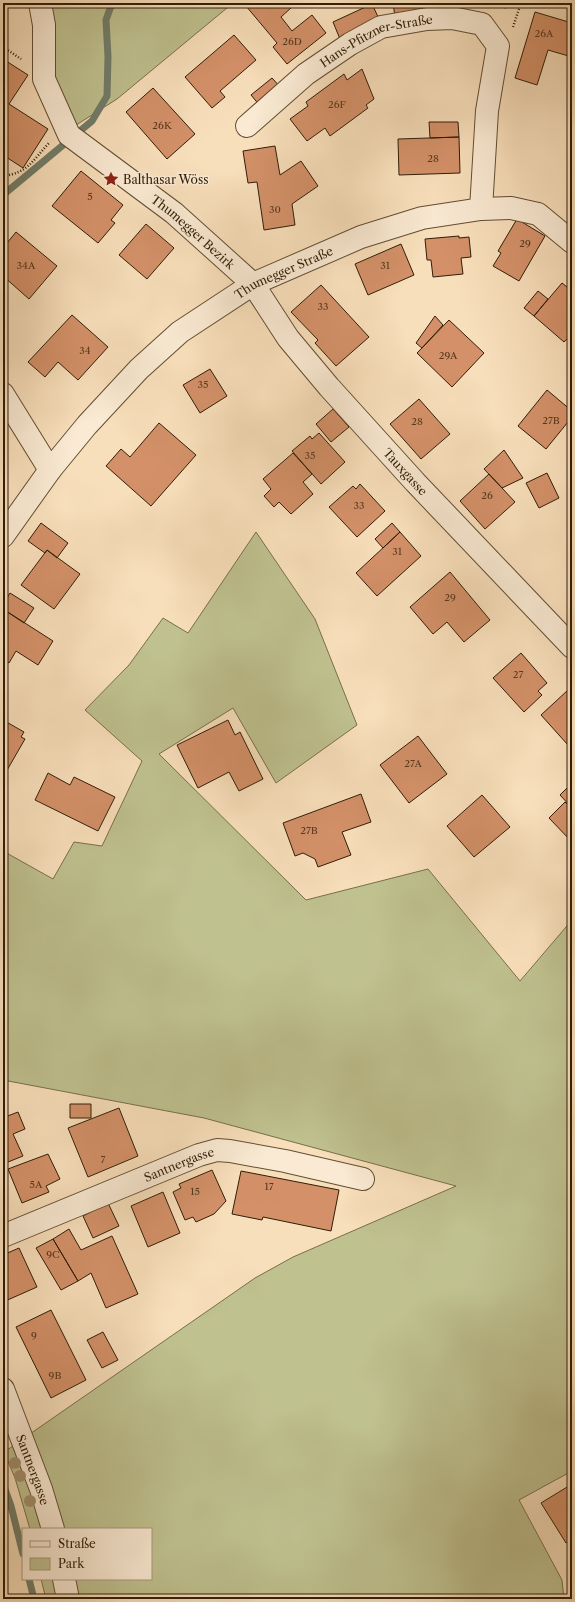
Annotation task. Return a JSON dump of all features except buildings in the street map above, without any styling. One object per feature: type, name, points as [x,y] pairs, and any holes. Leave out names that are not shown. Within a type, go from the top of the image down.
[{"type":"street","points":[[40,3],[44,25],[44,79],[68,133]]},
{"type":"street","name":"Hans-Pfitzner-Straße","points":[[247,126],[306,74],[350,44],[381,27],[433,19],[452,18],[482,24],[498,46],[487,111],[480,208]]},
{"type":"street","name":"Thumegger Bezirk","points":[[68,133],[174,213],[253,284]]},
{"type":"street","name":"Thumegger Straße","points":[[3,536],[50,470],[87,425],[139,369],[180,332],[253,284],[362,237],[422,218],[480,208],[511,208],[538,214],[572,242]]},
{"type":"street","name":"Tauxgasse","points":[[253,284],[288,338],[329,387],[415,482],[572,647]]},
{"type":"street","points":[[3,394],[50,470]]},
{"type":"street","name":"Santnergasse","points":[[3,1236],[199,1154],[218,1150],[285,1161],[364,1179]]},
{"type":"street","name":"Santnergasse","points":[[3,1389],[41,1489],[53,1528]]},
{"type":"street","points":[[64,1580],[68,1599]]},
{"type":"path","points":[[3,176],[15,175],[27,169],[48,144],[68,133]]},
{"type":"green space","points":[[47,3],[233,3],[117,99],[73,127],[51,70]]},
{"type":"green space","points":[[256,532],[315,619],[357,725],[276,783],[233,708],[159,754],[306,900],[428,869],[520,981],[572,920],[572,1471],[519,1500],[562,1580],[564,1599],[74,1599],[70,1580],[152,1580],[152,1528],[58,1528],[27,1436],[255,1278],[293,1257],[456,1186],[204,1118],[3,1080],[3,851],[53,879],[74,842],[102,846],[142,761],[85,710],[129,665],[163,618],[188,633]]},
{"type":"green space","points":[[13,1446],[32,1493],[43,1528],[30,1528],[15,1478],[4,1452]]},
{"type":"green space","points":[[41,1580],[53,1580],[57,1599],[46,1599]]},
{"type":"waterway","points":[[3,195],[92,121],[107,96],[108,57],[106,20],[112,3]]},
{"type":"waterway","points":[[3,1484],[11,1506],[22,1550]]},
{"type":"waterway","points":[[29,1580],[34,1599]]},
{"type":"place","name":"Balthasar Wöss","points":[[111,179]]}]
